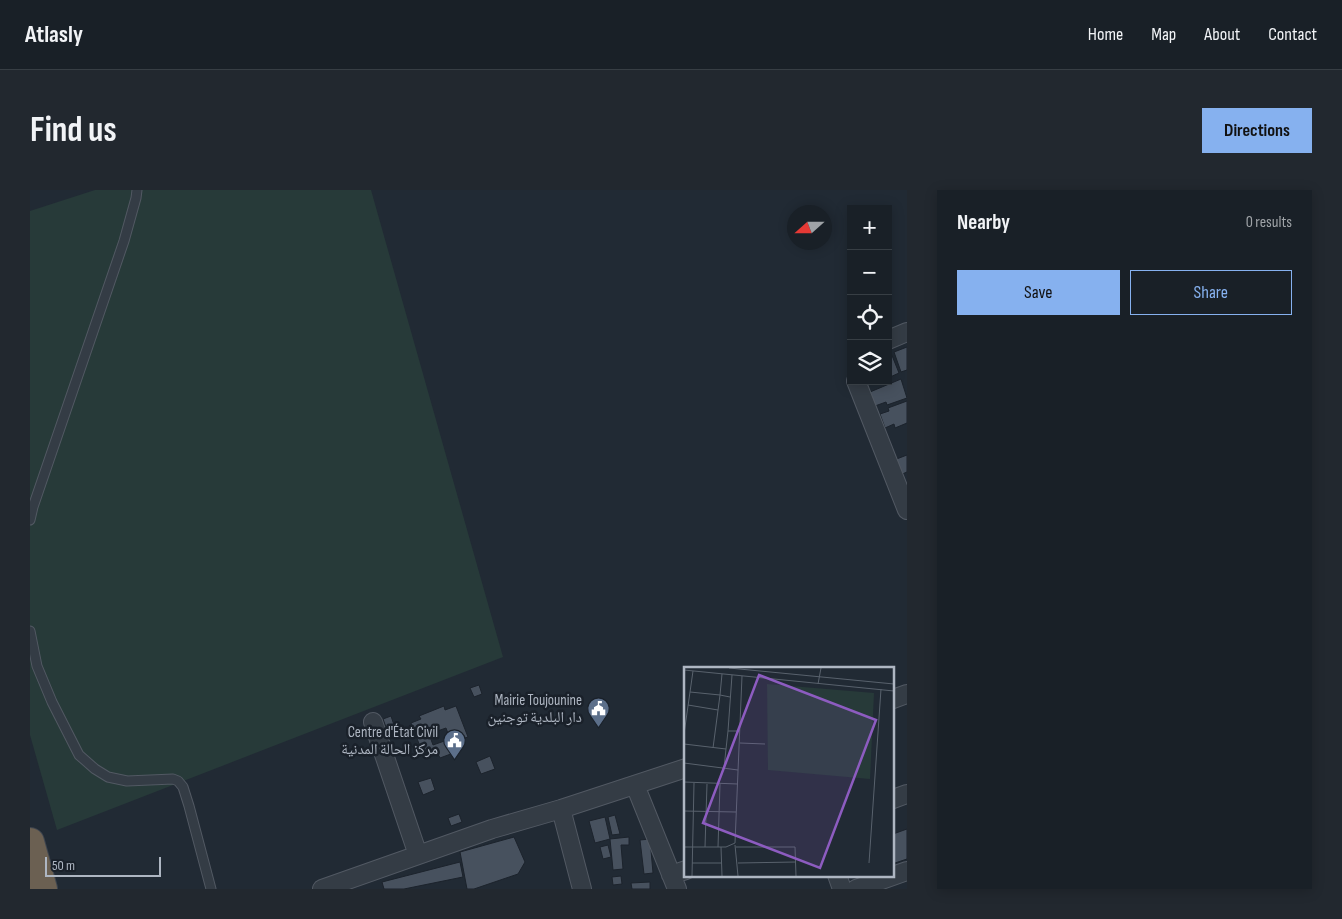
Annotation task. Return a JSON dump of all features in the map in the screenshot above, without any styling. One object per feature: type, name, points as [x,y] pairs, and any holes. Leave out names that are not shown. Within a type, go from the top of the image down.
[{"type":"highway","points":[[30,842],[43,889]]},
{"type":"street","points":[[892,338],[907,332]]},
{"type":"street","points":[[858,385],[907,510]]},
{"type":"street","points":[[894,699],[907,694]]},
{"type":"street","points":[[374,722],[418,855]]},
{"type":"street","points":[[322,889],[361,882],[418,855],[492,829],[561,809],[684,769]]},
{"type":"street","points":[[635,785],[678,878]]},
{"type":"street","points":[[894,799],[907,794]]},
{"type":"street","points":[[561,809],[580,889]]},
{"type":"street","points":[[894,876],[907,871]]},
{"type":"street","points":[[837,876],[842,889]]},
{"type":"street","points":[[856,889],[893,876]]},
{"type":"lane","points":[[30,520],[124,241],[137,190]]},
{"type":"lane","points":[[30,631],[37,666],[52,702],[80,755],[95,769],[108,777],[127,781],[173,778],[178,781],[189,806],[211,889]]},
{"type":"green space","points":[[95,190],[371,190],[503,657],[57,830],[30,735],[30,211]]},
{"type":"building","points":[[907,347],[907,370],[901,372],[894,352]]},
{"type":"building","points":[[892,356],[899,373],[892,376]]},
{"type":"building","points":[[901,379],[907,398],[887,405],[886,402],[875,406],[870,392],[887,385],[892,385],[892,383]]},
{"type":"building","points":[[907,401],[907,423],[895,428],[894,424],[885,428],[880,414],[889,411],[888,408]]},
{"type":"building","points":[[907,455],[907,472],[900,475],[894,460]]},
{"type":"building","points":[[479,685],[482,694],[474,697],[470,688]]},
{"type":"building","points":[[444,706],[445,710],[456,706],[468,737],[459,740],[461,745],[455,747],[456,752],[440,758],[437,752],[432,754],[430,751],[423,754],[411,723],[421,719],[419,716]],"holes":[[[446,728],[450,739],[433,745],[429,734]]]},
{"type":"building","points":[[391,716],[394,725],[386,727],[383,719]]},
{"type":"building","points":[[490,756],[495,769],[481,774],[476,762]]},
{"type":"building","points":[[431,778],[435,790],[423,795],[418,782]]},
{"type":"building","points":[[459,814],[462,822],[451,826],[448,818]]},
{"type":"building","points":[[615,815],[620,834],[612,835],[608,817]]},
{"type":"building","points":[[605,817],[610,839],[595,843],[589,821]]},
{"type":"building","points":[[907,829],[907,859],[895,863],[894,860],[894,834]]},
{"type":"building","points":[[514,837],[525,862],[518,874],[474,889],[467,889],[460,852]]},
{"type":"building","points":[[629,837],[629,845],[621,845],[623,869],[613,870],[610,839]]},
{"type":"building","points":[[650,839],[653,873],[644,874],[640,840]]},
{"type":"building","points":[[608,845],[611,857],[603,859],[600,847]]},
{"type":"building","points":[[460,862],[463,877],[404,889],[384,889],[382,882]]},
{"type":"building","points":[[621,876],[622,884],[613,885],[612,877]]},
{"type":"building","points":[[650,882],[650,889],[632,889],[631,883]]},
{"type":"place","name":"Mairie Toujounine دار البلدية توجنين","points":[[598,728]]},
{"type":"place","name":"Centre d'État Civil مركز الحالة المدنية","points":[[454,760]]}]
